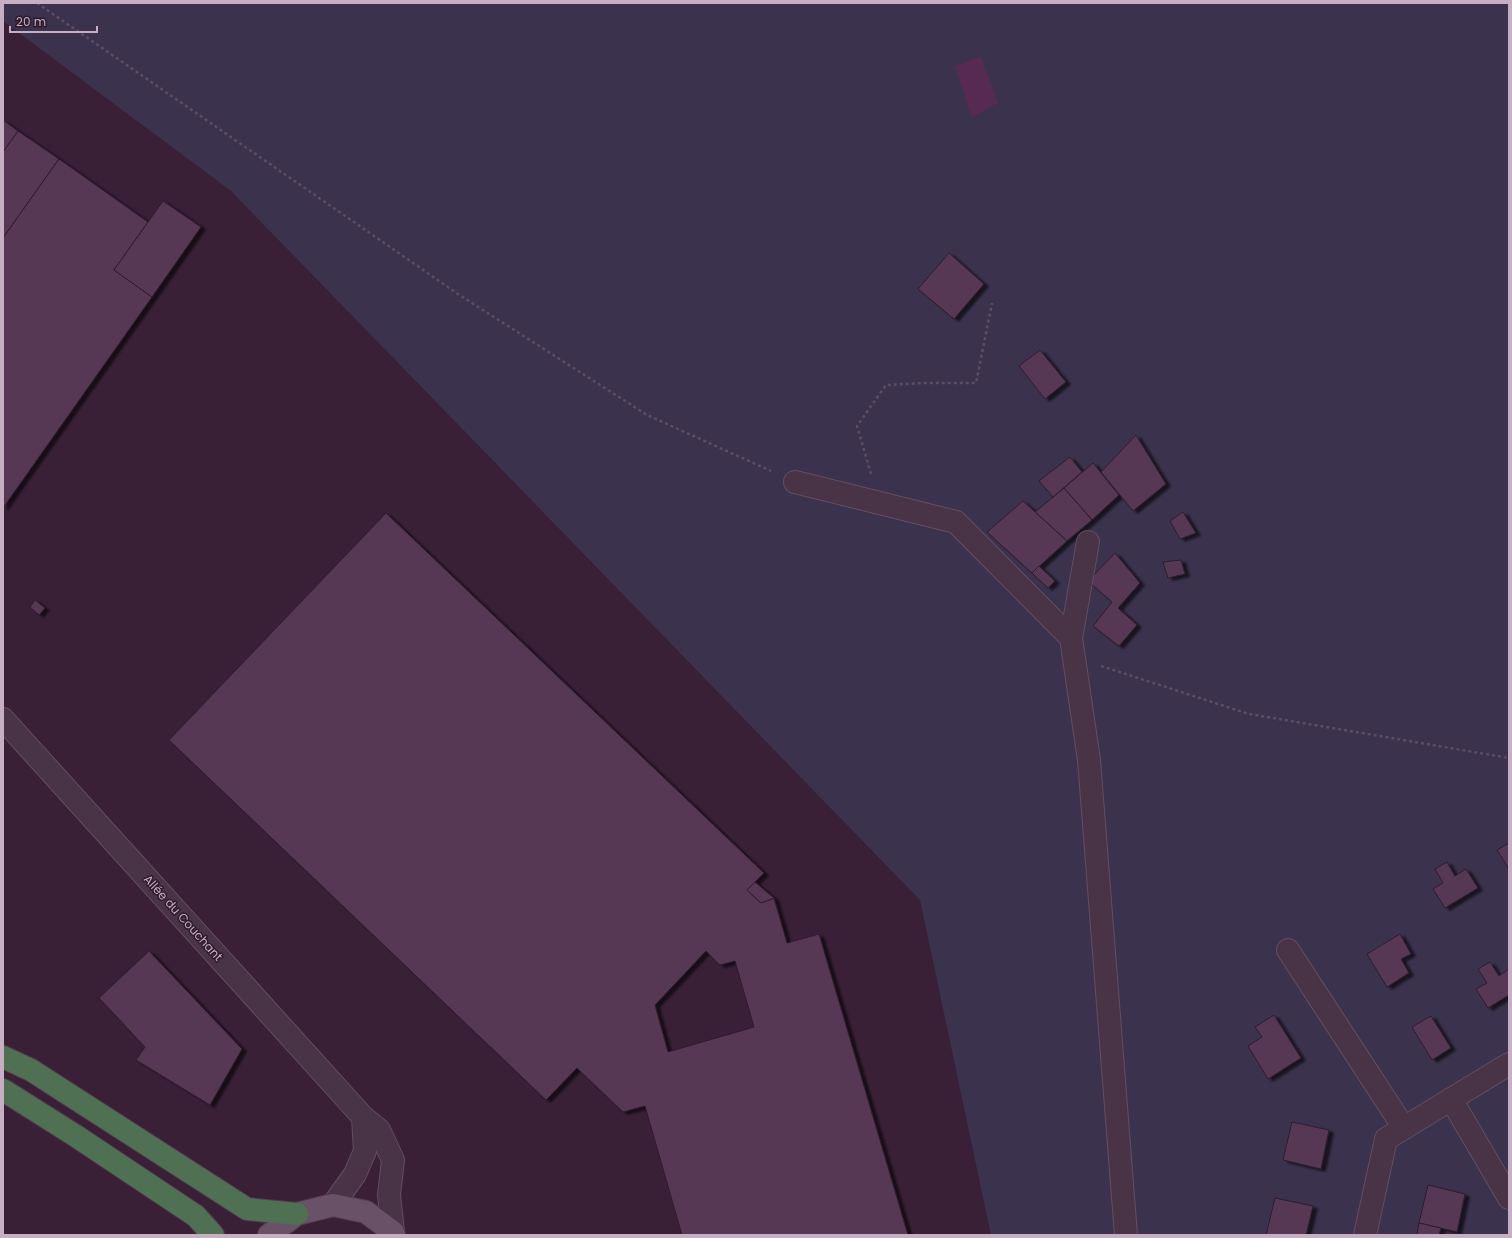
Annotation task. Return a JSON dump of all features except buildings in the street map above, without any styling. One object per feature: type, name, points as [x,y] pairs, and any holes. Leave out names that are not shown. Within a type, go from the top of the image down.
[{"type":"highway","points":[[3,1057],[31,1070],[247,1210],[297,1214]]},
{"type":"highway","points":[[3,1090],[76,1136],[196,1216],[213,1235]]},
{"type":"main road","points":[[269,1235],[297,1214],[333,1205],[366,1212],[393,1234]]},
{"type":"street","points":[[795,482],[956,522],[1072,648]]},
{"type":"street","points":[[1088,542],[1072,648],[1089,760],[1126,1235]]},
{"type":"street","name":"Allée du Couchant","points":[[3,719],[363,1117],[379,1130],[393,1160],[389,1195],[393,1234]]},
{"type":"street","points":[[1288,950],[1404,1128]]},
{"type":"street","points":[[1365,1235],[1386,1139],[1509,1064]]},
{"type":"street","points":[[1451,1099],[1509,1198]]},
{"type":"street","points":[[333,1205],[355,1174],[365,1151],[363,1117]]},
{"type":"path","points":[[37,3],[458,294],[647,415],[795,482]]},
{"type":"path","points":[[880,503],[857,426],[886,385],[924,383],[976,384],[992,303]]},
{"type":"path","points":[[1072,648],[1249,714],[1509,758]]},
{"type":"shaded area","points":[[3,3],[1509,3],[1509,1235],[991,1235],[920,900],[231,191],[3,21]]},
{"type":"shaded area","points":[[981,56],[998,103],[972,118],[955,66]]}]
